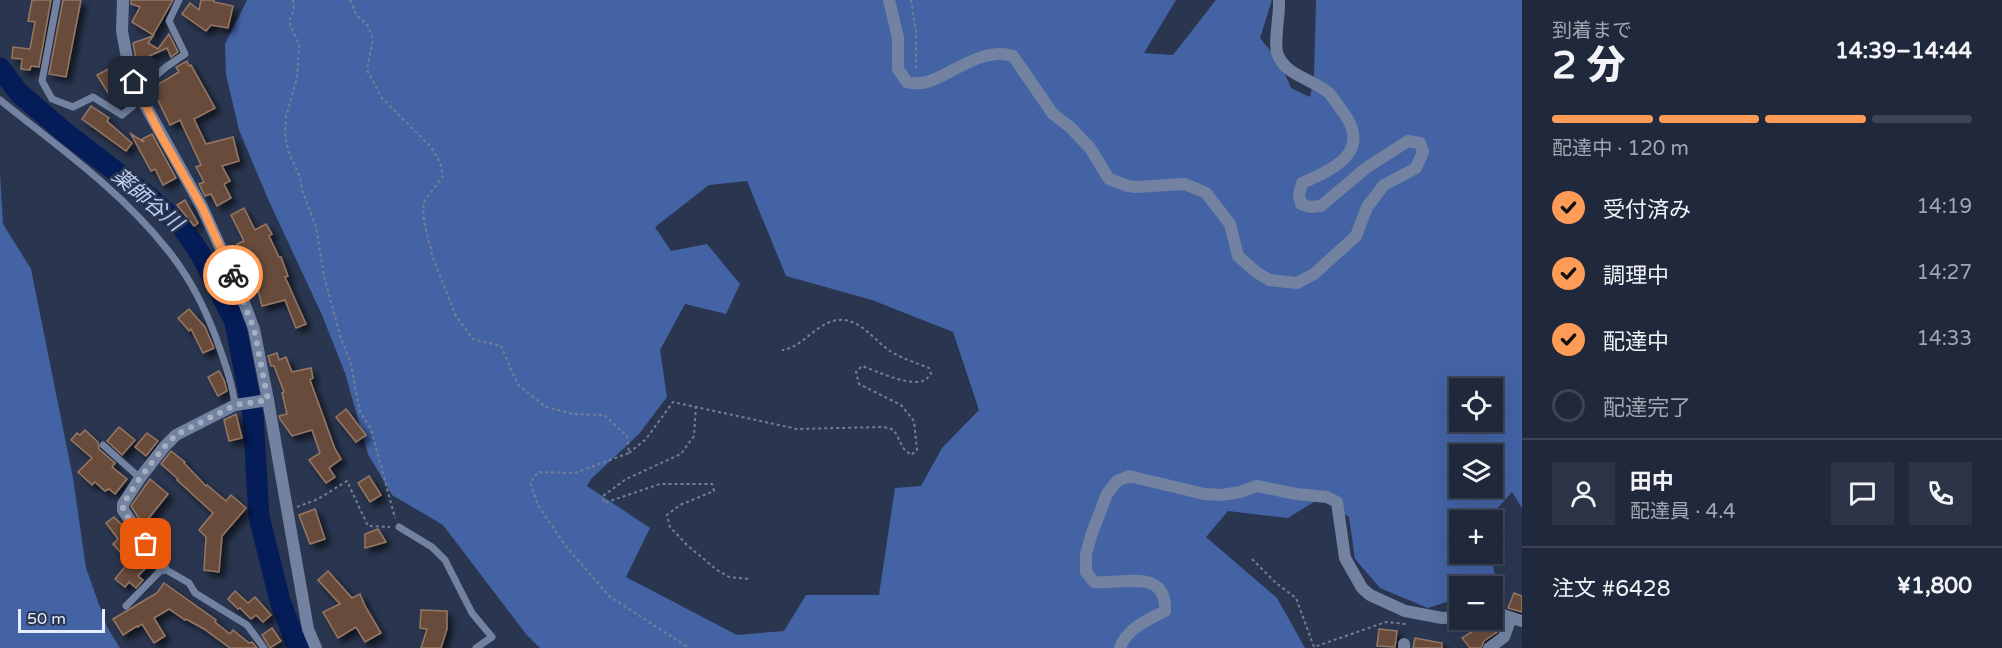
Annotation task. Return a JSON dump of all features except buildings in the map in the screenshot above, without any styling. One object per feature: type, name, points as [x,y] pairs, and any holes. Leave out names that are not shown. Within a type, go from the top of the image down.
[{"type":"street","points":[[123,0],[122,31],[126,57],[139,94],[202,207],[237,284],[254,329],[265,401],[288,511],[308,629],[316,648]]},
{"type":"street","points":[[889,0],[898,38],[898,69],[907,82],[915,85],[940,77],[986,54],[1004,53],[1013,56],[1053,114],[1070,127],[1090,148],[1109,179],[1128,186],[1185,184],[1206,193],[1230,224],[1238,256],[1269,280],[1279,283],[1297,283],[1314,274],[1356,236],[1372,199],[1384,185],[1416,168],[1423,152],[1420,143],[1408,141],[1366,168],[1321,206],[1310,207],[1301,204],[1299,195],[1302,183],[1327,172],[1347,155],[1353,148],[1354,134],[1350,122],[1329,93],[1284,67],[1276,53],[1279,0]]},
{"type":"street","points":[[164,568],[123,510],[123,504],[140,478],[176,435],[238,405],[265,401]]},
{"type":"street","points":[[1120,648],[1136,626],[1165,611],[1166,599],[1162,591],[1153,583],[1094,582],[1086,572],[1086,554],[1107,494],[1117,481],[1129,476],[1204,494],[1222,495],[1257,486],[1296,494],[1327,497],[1337,502],[1345,558],[1362,588],[1370,595],[1406,611],[1449,618]]},
{"type":"street","points":[[1489,648],[1504,637],[1517,619]]},
{"type":"lane","points":[[57,0],[42,74],[44,88],[52,99],[73,107],[93,97],[122,116],[133,106],[139,94],[152,79],[185,54],[169,21],[179,0]]},
{"type":"lane","points":[[0,100],[97,178],[150,229],[168,250],[188,281],[213,329],[238,405]]},
{"type":"lane","points":[[103,445],[140,478]]},
{"type":"lane","points":[[399,527],[432,547],[445,560],[472,613],[492,637],[476,648]]},
{"type":"lane","points":[[126,606],[164,568],[189,583],[195,593],[247,625],[264,648]]},
{"type":"path","points":[[288,511],[318,499],[347,481],[368,526],[399,527],[390,506],[371,429],[360,412],[350,360],[341,339],[324,276],[316,226],[285,137],[286,117],[297,78],[299,45],[290,22],[294,9],[293,0]]},
{"type":"path","points":[[350,0],[356,14],[368,26],[373,39],[367,70],[382,98],[431,147],[440,162],[443,176],[423,203],[424,222],[433,258],[456,316],[472,339],[501,346],[518,385],[546,407],[574,414],[604,415],[627,436],[629,453]]},
{"type":"path","points":[[911,0],[916,31],[915,85]]},
{"type":"path","points":[[689,648],[609,596],[565,545],[538,505],[530,483],[538,472],[574,472],[629,453],[646,439],[673,402],[797,429],[884,427],[894,430],[903,449],[910,455],[917,450],[914,421],[901,405],[859,384],[856,372],[862,366],[894,377],[920,382],[931,374],[929,368],[890,351],[863,327],[849,321],[831,322],[814,331],[791,349],[782,350]]},
{"type":"path","points":[[696,406],[694,436],[681,454],[626,479],[603,495],[604,503],[660,484],[712,484],[714,491],[680,506],[667,515],[670,527],[687,545],[717,570],[729,577],[749,579]]},
{"type":"path","points":[[1252,559],[1276,583],[1296,597],[1314,646],[1386,622],[1407,624]]},
{"type":"shaded area","points":[[247,0],[1176,0],[1144,53],[1173,55],[1216,0],[1272,0],[1260,38],[1280,63],[1291,88],[1310,97],[1314,77],[1316,0],[1522,0],[1522,508],[1512,492],[1496,510],[1449,510],[1449,564],[1493,564],[1495,576],[1449,576],[1449,601],[1428,608],[1380,588],[1355,559],[1349,517],[1320,498],[1288,518],[1228,511],[1206,537],[1277,598],[1305,648],[540,648],[526,634],[443,525],[392,495],[368,454],[345,373],[322,315],[239,130],[226,75],[225,44]],"holes":[[[747,181],[786,276],[872,300],[953,332],[979,410],[942,448],[921,486],[895,488],[879,595],[806,595],[784,631],[737,635],[626,577],[650,528],[587,486],[591,479],[639,434],[667,397],[660,350],[685,304],[726,314],[740,284],[707,244],[671,251],[655,227],[709,185]]]},
{"type":"shaded area","points":[[0,174],[3,224],[31,269],[73,478],[86,568],[107,627],[120,648],[0,648]]},
{"type":"waterway","name":"薬師谷川","points":[[0,68],[19,93],[67,134],[149,197],[183,228],[201,255],[235,322],[253,415],[259,517],[280,601],[298,648]]},
{"type":"way so far","points":[[146,544],[123,510],[123,504],[164,447],[176,435],[235,405],[268,400],[254,329],[233,275]]},
{"type":"route","points":[[134,82],[159,132],[202,207],[233,275]]}]
